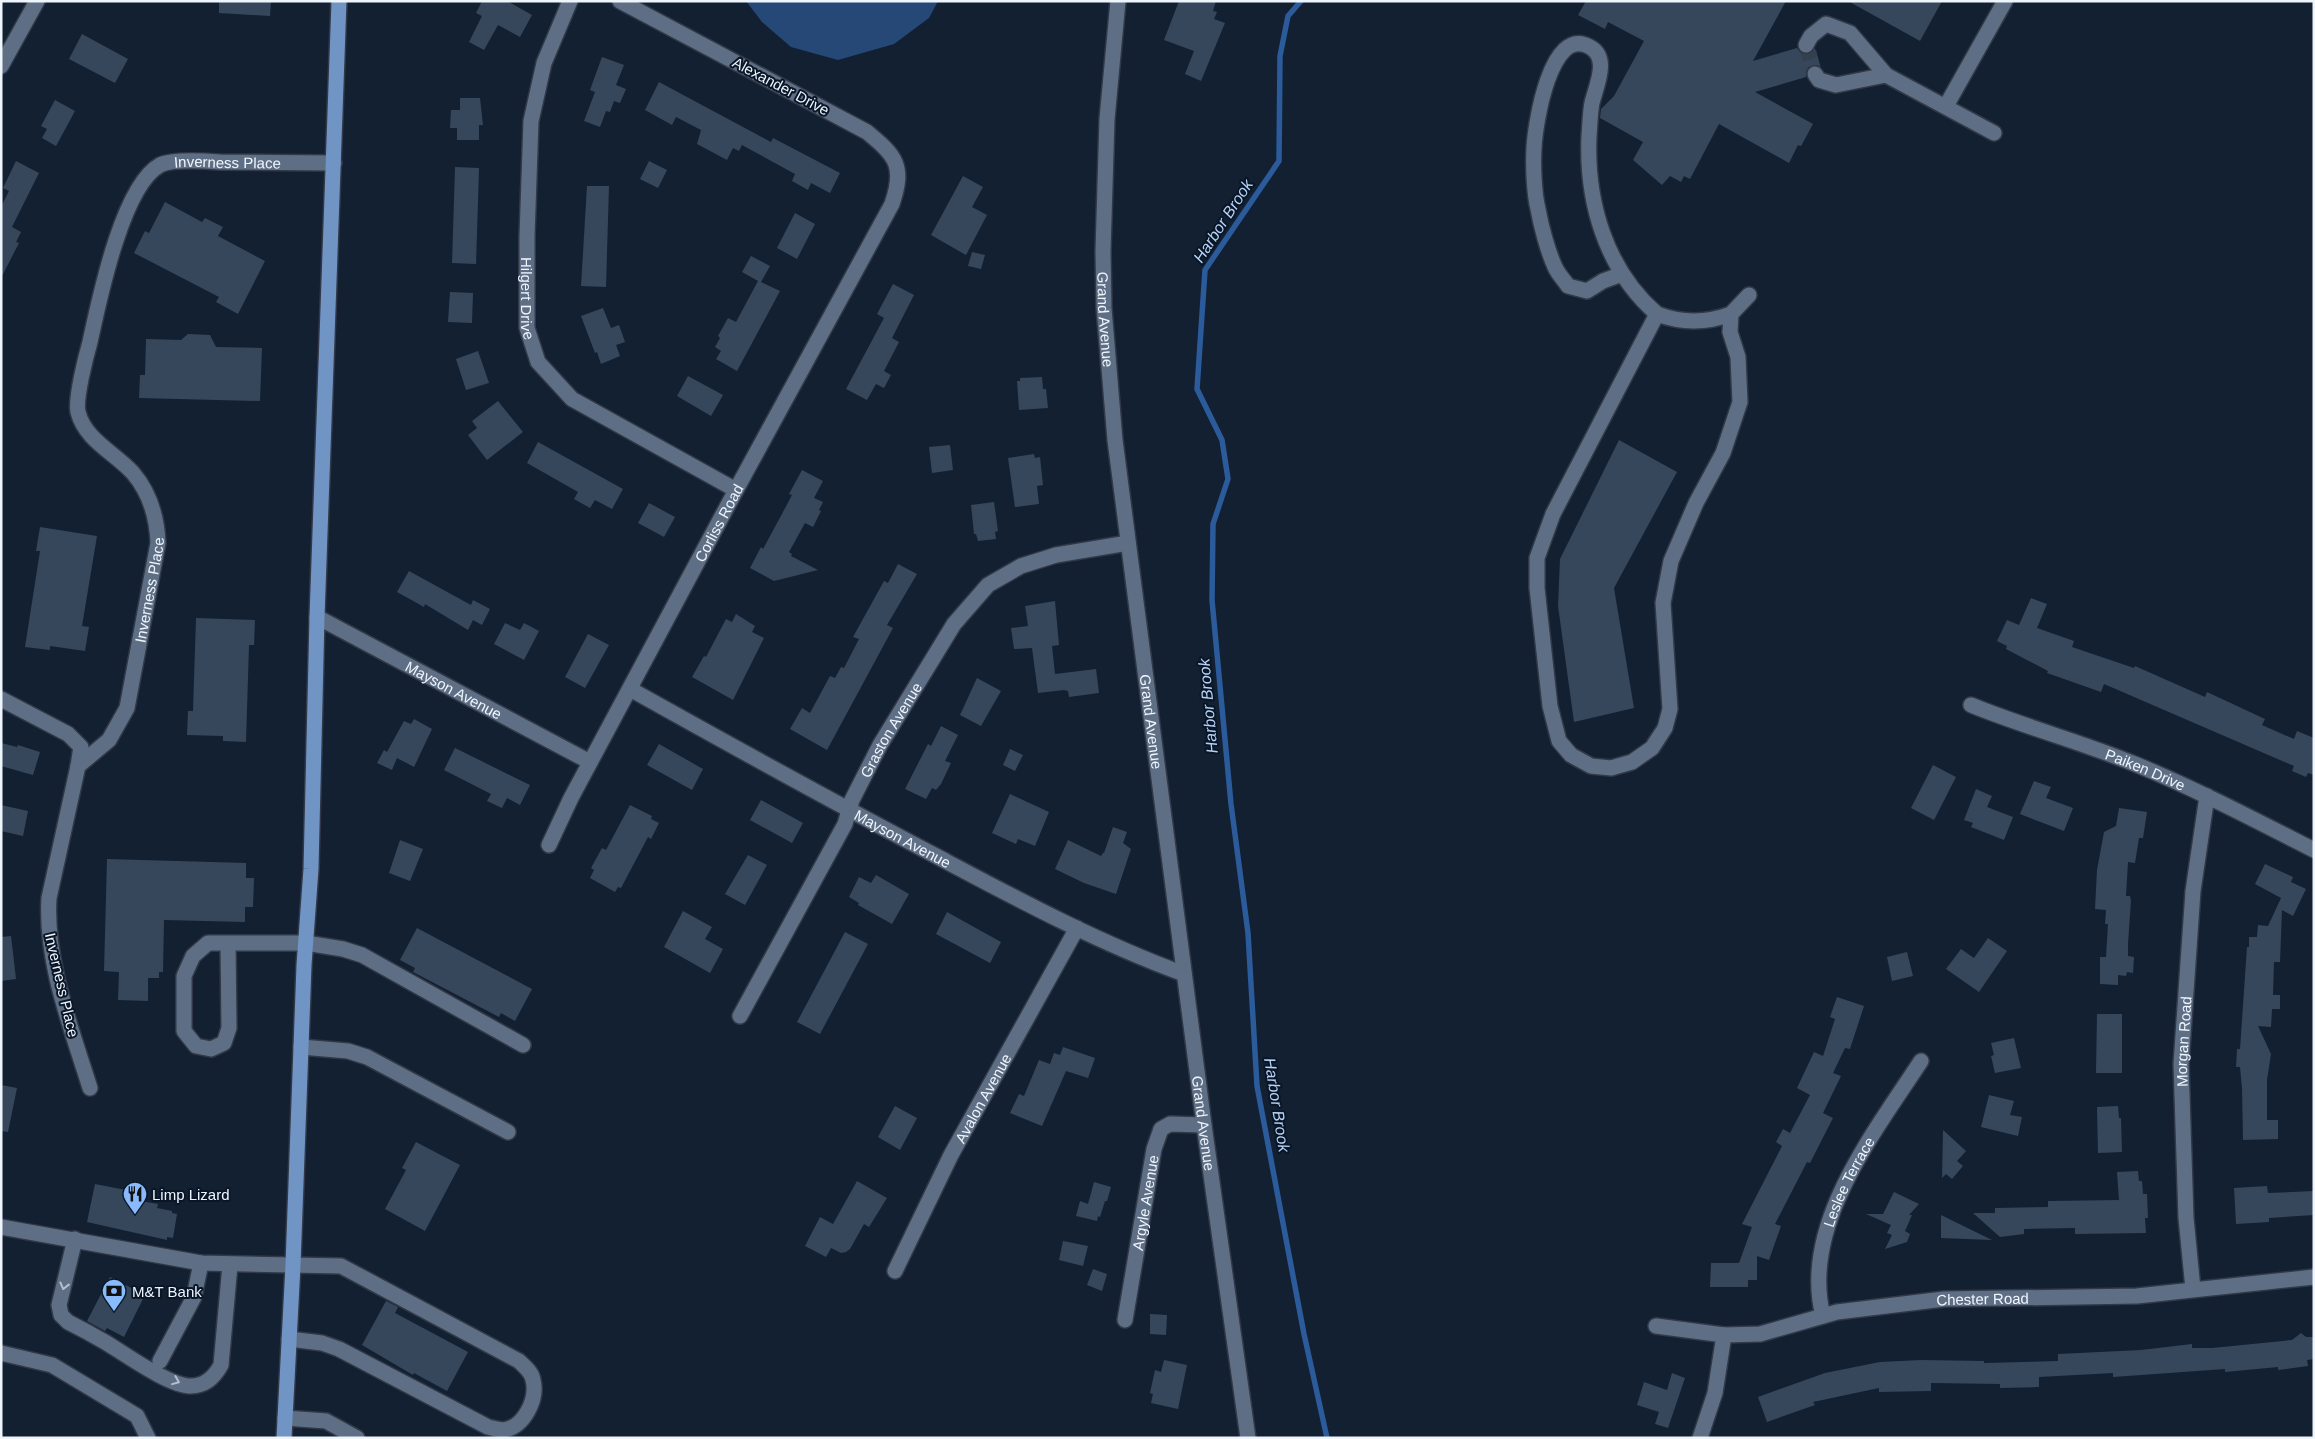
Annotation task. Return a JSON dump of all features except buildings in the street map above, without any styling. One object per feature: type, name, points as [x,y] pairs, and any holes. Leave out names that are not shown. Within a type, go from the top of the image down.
[{"type":"main road","points":[[284,1438],[301,1047],[311,869],[317,617],[339,1]]},
{"type":"street","points":[[1,66],[37,1]]},
{"type":"street","name":"Hilgert Drive","points":[[570,1],[544,63],[531,122],[527,236],[527,328],[538,362],[572,400],[736,490]]},
{"type":"street","name":"Alexander Drive","points":[[620,1],[867,132],[890,151],[896,165],[899,184],[892,204]]},
{"type":"street","name":"Grand Avenue","points":[[1118,1],[1107,119],[1103,261],[1104,308],[1115,440],[1204,1125],[1248,1438]]},
{"type":"street","points":[[1946,106],[2005,1]]},
{"type":"street","points":[[1806,45],[1810,36],[1826,24],[1850,33],[1886,75],[1994,133]]},
{"type":"street","points":[[1622,274],[1586,290],[1568,286],[1555,267],[1538,208],[1534,149],[1542,95],[1554,63],[1565,48],[1578,44],[1591,47],[1600,59],[1600,72],[1592,103],[1589,138],[1590,178],[1596,217],[1622,274],[1644,302],[1657,314],[1674,320],[1705,320],[1731,314],[1749,295]]},
{"type":"street","points":[[1815,74],[1819,80],[1836,85],[1886,75]]},
{"type":"street","name":"Inverness Place","points":[[90,1088],[66,1011],[47,920],[49,898],[78,766],[109,740],[127,708],[158,543],[157,524],[147,493],[133,474],[88,432],[78,411],[84,368],[110,255],[128,210],[145,180],[160,165],[187,161],[334,163]]},
{"type":"street","name":"Corliss Road","points":[[549,845],[590,762],[892,204]]},
{"type":"street","points":[[1657,314],[1552,514],[1537,558],[1537,588],[1550,706],[1559,741],[1571,755],[1591,766],[1611,768],[1632,762],[1652,748],[1665,728],[1670,709],[1663,604],[1671,561],[1696,503],[1723,454],[1740,402],[1738,357],[1730,332],[1731,314]]},
{"type":"street","name":"Graston Avenue","points":[[740,1016],[845,824],[852,800],[880,745],[954,624],[988,585],[1021,566],[1056,556],[1128,543]]},
{"type":"street","name":"Mayson Avenue","points":[[317,617],[590,762]]},
{"type":"street","name":"Mayson Avenue","points":[[630,689],[849,810],[1027,905],[1136,956],[1184,974]]},
{"type":"street","points":[[1,699],[68,734],[81,747],[78,766]]},
{"type":"street","name":"Paiken Drive","points":[[1971,705],[2136,764],[2207,796],[2314,850]]},
{"type":"street","name":"Morgan Road","points":[[2193,1289],[2186,1218],[2181,1064],[2193,891],[2207,796]]},
{"type":"street","name":"Avalon Avenue","points":[[895,1270],[951,1155],[1077,928]]},
{"type":"street","points":[[228,943],[229,1028],[224,1042],[210,1049],[196,1046],[184,1031],[184,976],[192,956],[208,943],[228,943],[306,943],[342,949],[362,955],[523,1045]]},
{"type":"street","points":[[301,1047],[348,1052],[367,1057],[508,1132]]},
{"type":"street","name":"Leslee Terrace","points":[[1823,1316],[1818,1297],[1822,1252],[1834,1212],[1851,1170],[1921,1062]]},
{"type":"street","name":"Argyle Avenue","points":[[1125,1320],[1154,1149],[1161,1129],[1170,1124],[1204,1125]]},
{"type":"street","points":[[1,1227],[201,1262],[230,1265],[332,1264],[341,1266],[519,1361],[529,1370],[533,1380],[533,1393],[529,1407],[521,1421],[513,1427],[502,1430],[488,1427],[339,1349],[322,1343],[289,1339]]},
{"type":"street","points":[[75,1239],[59,1305],[62,1315],[68,1322],[130,1358],[178,1383],[191,1386],[204,1384],[216,1375],[221,1364],[230,1265]]},
{"type":"street","points":[[160,1361],[194,1296],[201,1262]]},
{"type":"street","name":"Chester Road","points":[[1656,1326],[1724,1334],[1760,1334],[1837,1312],[1944,1299],[2137,1296],[2314,1277]]},
{"type":"street","points":[[1700,1438],[1715,1393],[1724,1334]]},
{"type":"street","points":[[1,1353],[52,1365],[137,1416],[148,1438]]},
{"type":"street","points":[[285,1418],[326,1421],[357,1438]]},
{"type":"shaded area","points":[[746,1],[938,1],[929,18],[894,44],[838,60],[791,47],[762,22]]},
{"type":"waterway","name":"Harbor Brook","points":[[1301,1],[1288,16],[1280,56],[1279,161],[1205,270],[1197,389],[1222,440],[1228,479],[1213,524],[1212,600],[1231,804],[1248,933],[1257,1086],[1304,1334],[1327,1438]]},
{"type":"tunnel","points":[[1806,45],[1815,74]]},
{"type":"place","name":"Limp Lizard","points":[[135,1215]]},
{"type":"place","name":"M&T Bank","points":[[114,1312]]}]
